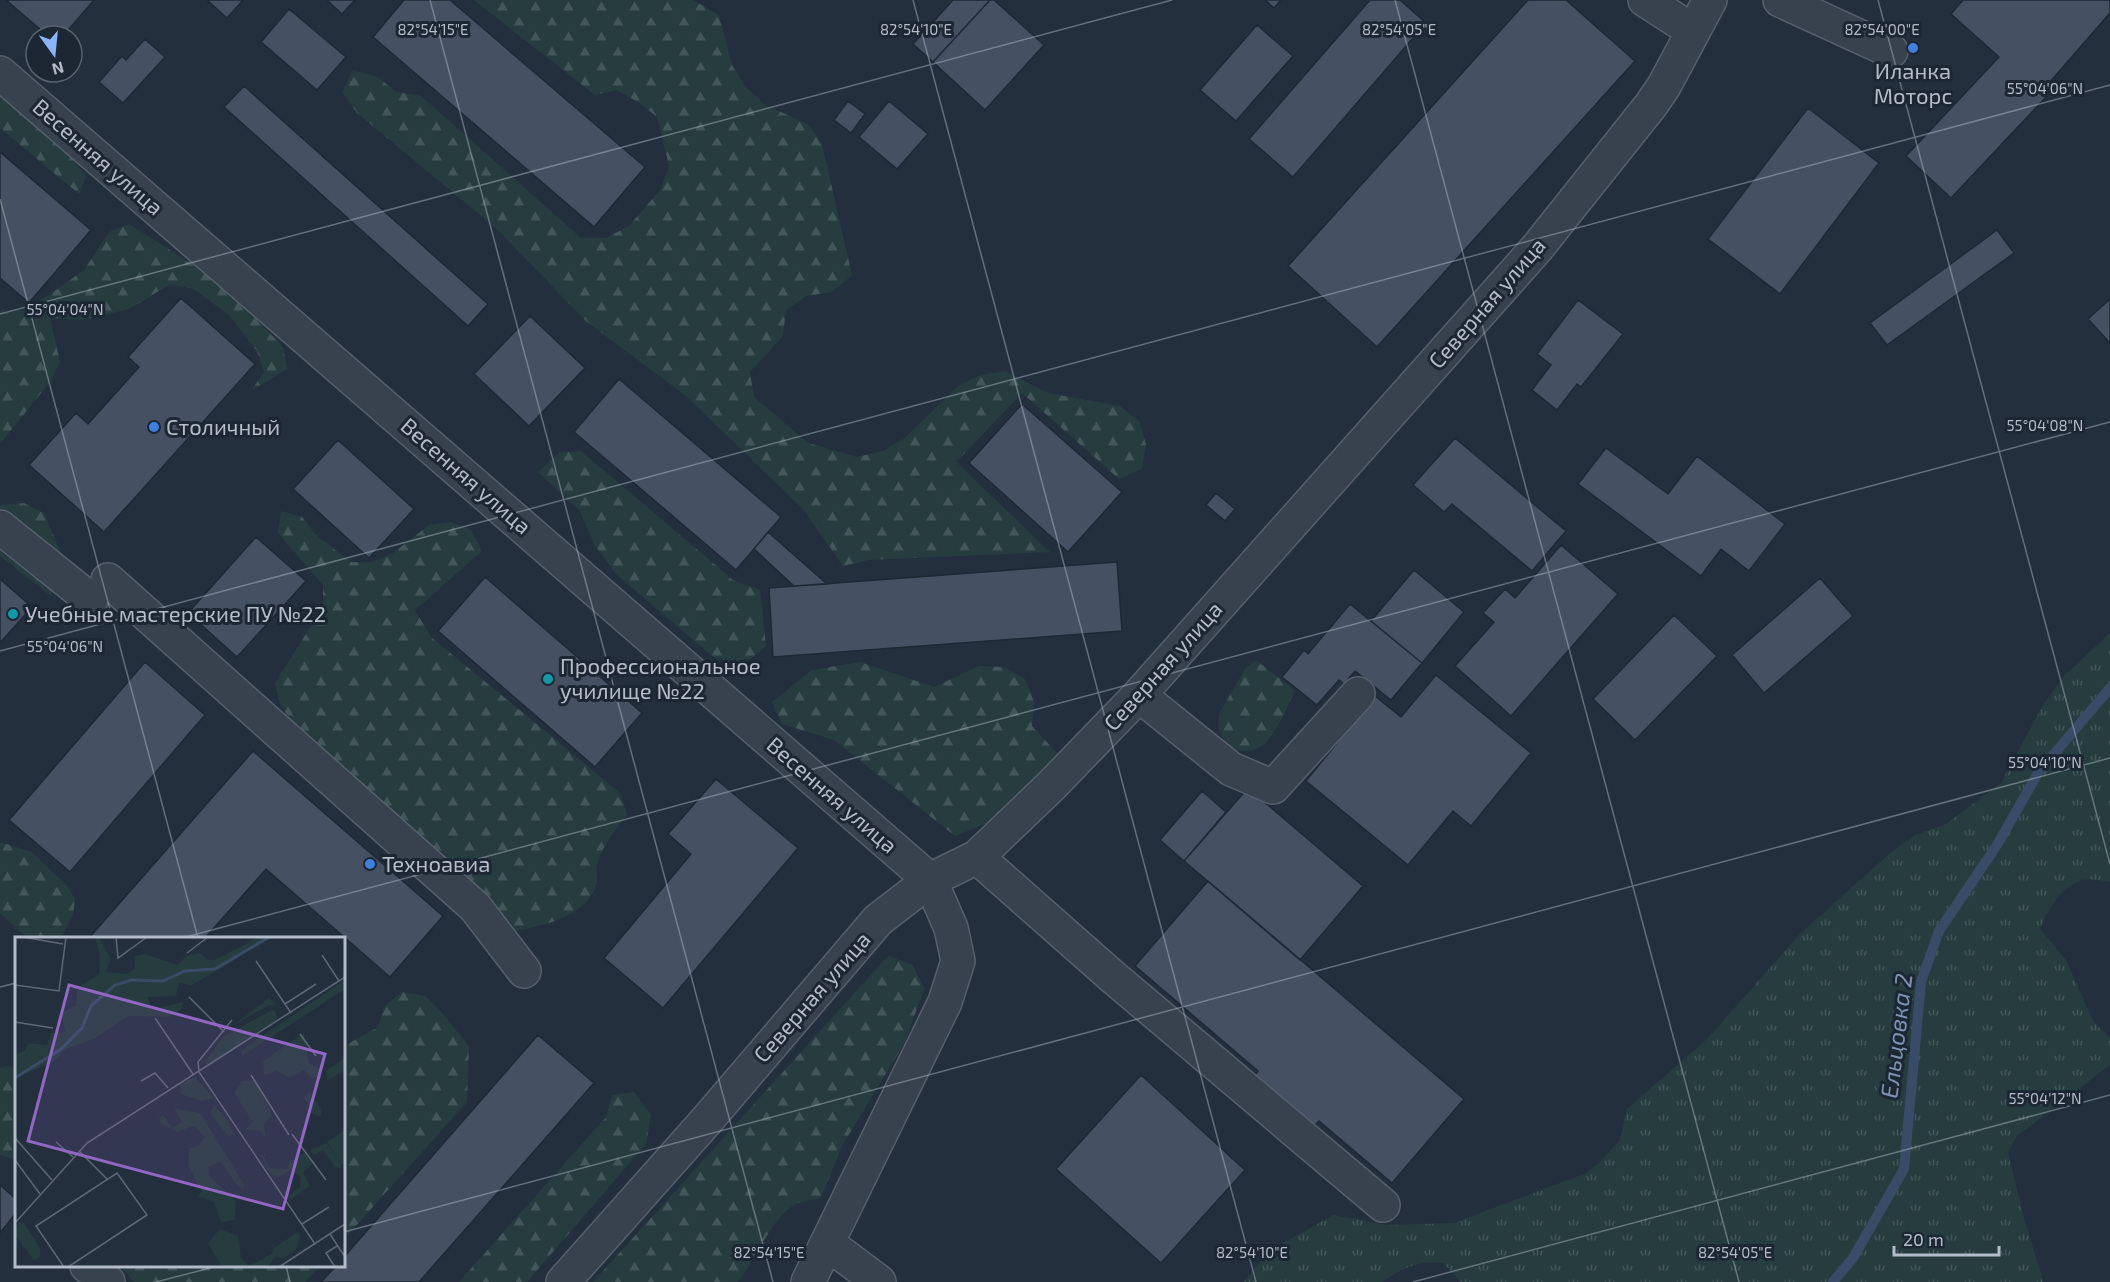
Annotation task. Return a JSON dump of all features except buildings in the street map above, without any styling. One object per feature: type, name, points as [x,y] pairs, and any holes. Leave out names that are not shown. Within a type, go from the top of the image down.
[{"type":"street","points":[[1645,0],[1694,31]]},
{"type":"street","name":"Северная улица","points":[[563,1282],[878,920],[930,880],[976,857],[1052,785],[1139,695],[1537,248],[1651,105],[1664,86],[1710,0]]},
{"type":"street","points":[[1780,0],[1891,51]]},
{"type":"street","name":"Весенняя улица","points":[[0,73],[930,880]]},
{"type":"street","points":[[0,527],[100,590],[475,907],[524,971]]},
{"type":"street","points":[[1139,695],[1231,769],[1273,788],[1358,694]]},
{"type":"street","points":[[976,857],[1113,977],[1383,1204]]},
{"type":"street","points":[[808,1282],[945,1002],[958,961],[951,928],[930,880]]},
{"type":"street","points":[[827,1243],[879,1282]]},
{"type":"street","points":[[88,1267],[108,1282]]},
{"type":"green space","points":[[474,0],[693,0],[719,15],[732,65],[744,85],[764,104],[809,125],[822,144],[852,275],[832,292],[806,296],[786,310],[783,336],[750,372],[754,397],[808,443],[857,457],[883,451],[905,438],[958,386],[980,375],[1005,371],[1048,393],[1120,406],[1139,421],[1146,444],[1142,469],[1119,479],[1022,393],[956,462],[1050,552],[868,560],[843,566],[804,510],[686,396],[587,322],[496,228],[357,113],[342,92],[353,70],[377,77],[397,92],[421,96],[581,238],[606,238],[629,226],[661,189],[669,166],[657,117],[638,102],[616,90],[595,95]]},
{"type":"green space","points":[[0,95],[38,119],[68,153],[86,177],[79,194],[0,128]]},
{"type":"green space","points":[[129,224],[222,283],[283,347],[287,369],[251,391],[264,372],[257,351],[229,315],[192,288],[169,285],[129,309],[82,320],[50,318],[60,362],[50,382],[0,444],[0,310],[7,312],[28,310],[84,270],[109,232]]},
{"type":"green space","points":[[581,451],[733,580],[760,590],[766,646],[741,663],[729,662],[712,656],[616,574],[594,544],[580,511],[538,472],[559,453]]},
{"type":"green space","points":[[24,503],[44,513],[61,553],[51,596],[0,556],[0,505]]},
{"type":"green space","points":[[281,511],[302,517],[316,535],[351,562],[372,562],[393,553],[429,525],[450,522],[471,530],[482,551],[415,610],[431,637],[620,793],[627,814],[600,855],[595,889],[586,902],[574,912],[545,924],[480,935],[327,794],[305,742],[280,704],[275,683],[323,607],[323,585],[278,533]]},
{"type":"green space","points":[[2110,633],[2110,882],[2085,879],[2074,883],[2051,907],[2040,929],[2066,960],[2093,1021],[2110,1038],[2110,1065],[2017,1136],[2008,1152],[2042,1282],[1460,1282],[1444,1263],[1435,1262],[1411,1266],[1382,1282],[1243,1282],[1271,1250],[1333,1215],[1387,1225],[1454,1223],[1584,1174],[1597,1165],[1620,1140],[1627,1109],[1707,1039],[1800,934],[1889,854],[1915,835],[1946,824],[2001,783],[2043,705],[2064,676]]},
{"type":"green space","points":[[1256,660],[1294,690],[1282,718],[1265,743],[1256,749],[1239,750],[1231,747],[1220,733],[1219,714],[1245,669]]},
{"type":"green space","points":[[860,662],[934,687],[979,666],[1004,667],[1025,679],[1034,702],[1032,726],[1057,753],[1037,782],[1002,817],[955,836],[834,740],[782,724],[772,702],[812,670]]},
{"type":"green space","points":[[0,842],[32,852],[67,886],[75,899],[73,915],[62,937],[26,937],[0,913]]},
{"type":"green space","points":[[888,956],[913,965],[924,989],[905,1042],[842,1146],[821,1198],[794,1205],[785,1212],[770,1230],[751,1264],[737,1282],[593,1282]]},
{"type":"green space","points":[[403,992],[425,996],[441,1012],[469,1046],[467,1102],[345,1238],[345,1045],[378,1027],[385,1005]]},
{"type":"green space","points":[[0,1067],[15,1068],[15,1160],[0,1155]]},
{"type":"green space","points":[[634,1092],[651,1115],[646,1144],[527,1282],[459,1282],[606,1117],[612,1095]]},
{"type":"green space","points":[[121,1267],[319,1267],[305,1282],[134,1282]]},
{"type":"waterway","name":"Ельцовка 2","points":[[1833,1282],[1853,1258],[1904,1169],[1921,982],[1939,931],[1997,845],[2038,773],[2110,688]]},
{"type":"place","name":"Иланка Моторс","points":[[1913,48]]},
{"type":"place","name":"Столичный","points":[[154,427]]},
{"type":"place","name":"Учебные мастерские ПУ №22","points":[[13,614]]},
{"type":"place","name":"Профессиональное училище №22","points":[[548,679]]},
{"type":"place","name":"Техноавиа","points":[[370,864]]}]
